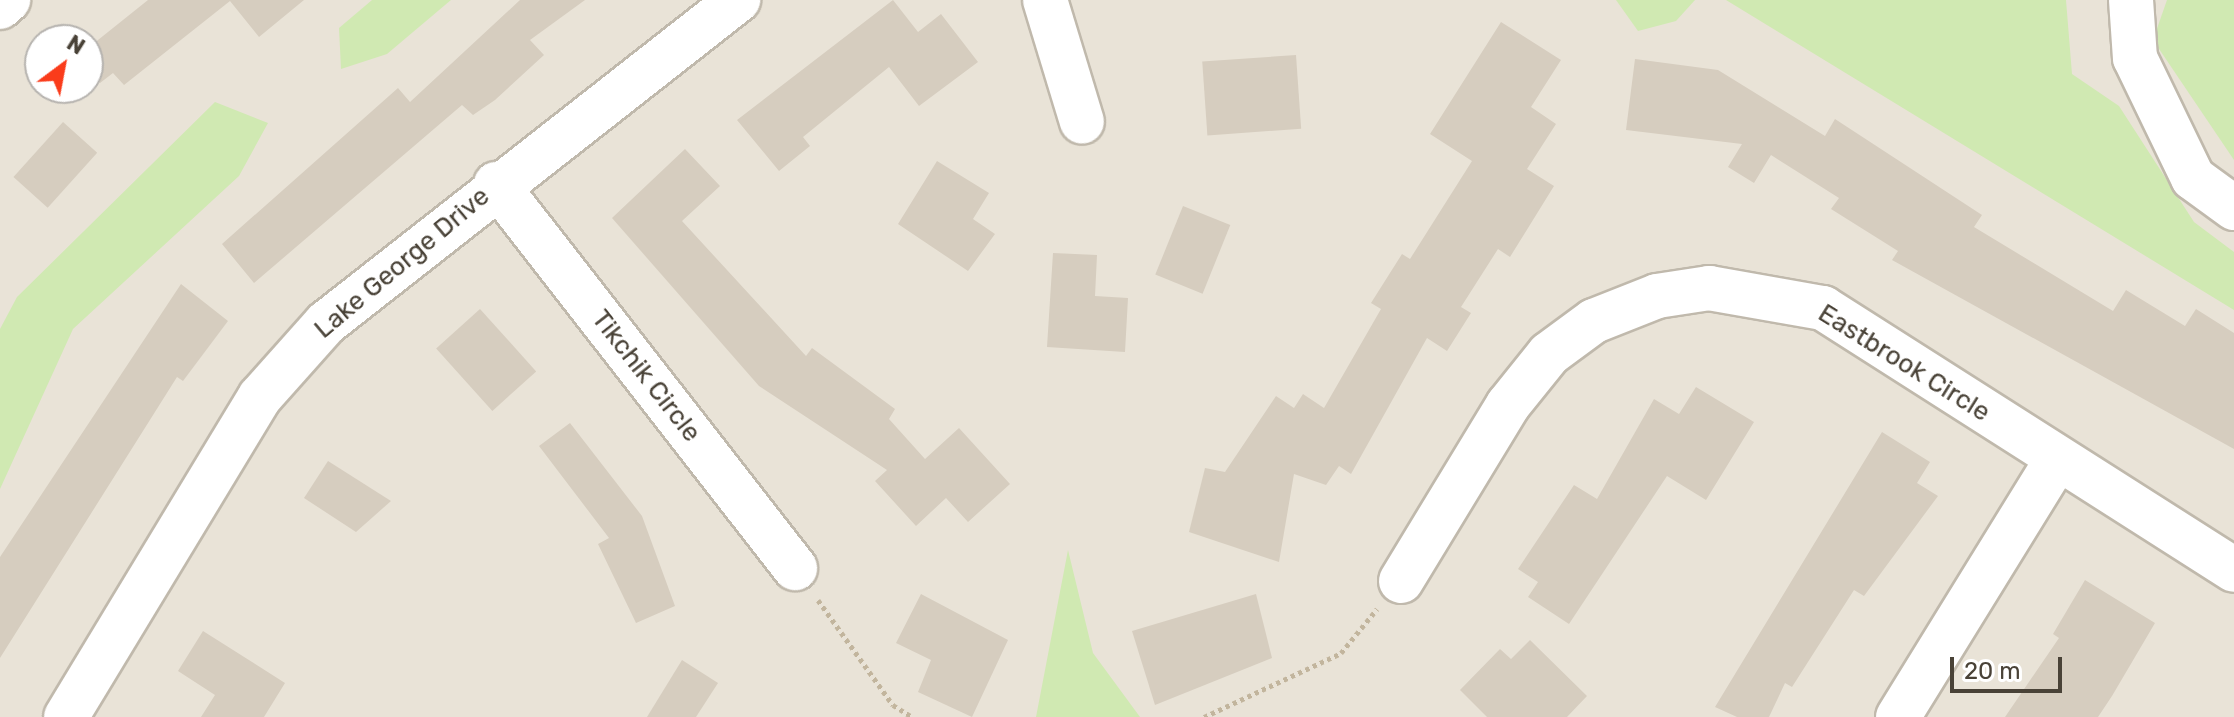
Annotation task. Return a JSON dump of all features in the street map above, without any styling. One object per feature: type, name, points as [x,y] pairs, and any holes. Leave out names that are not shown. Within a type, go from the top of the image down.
[{"type":"street","points":[[0,7],[8,0]]},
{"type":"street","name":"Lake George Drive","points":[[66,717],[260,397],[326,323],[496,184],[738,0]]},
{"type":"street","points":[[1045,0],[1082,122]]},
{"type":"street","points":[[2131,0],[2135,58],[2187,164],[2234,208]]},
{"type":"street","name":"Tikchik Circle","points":[[496,184],[795,568]]},
{"type":"street","name":"Eastbrook Circle","points":[[1401,581],[1508,405],[1549,354],[1594,321],[1657,296],[1746,291],[1823,308],[2234,570]]},
{"type":"street","points":[[1898,717],[2057,460]]},
{"type":"path","points":[[795,568],[893,705],[912,717]]},
{"type":"path","points":[[1204,717],[1341,653],[1401,581]]},
{"type":"shaded area","points":[[0,0],[2234,0],[2234,717],[0,717]]},
{"type":"green space","points":[[372,0],[451,0],[387,54],[341,69],[339,28]]},
{"type":"green space","points":[[1616,0],[1695,0],[1676,21],[1638,31]]},
{"type":"green space","points":[[1726,0],[2066,0],[2072,74],[2119,106],[2194,222],[2234,252],[2234,310]]},
{"type":"green space","points":[[2167,0],[2234,0],[2234,160],[2153,40]]},
{"type":"green space","points":[[215,102],[268,123],[239,176],[73,329],[0,489],[0,329],[17,297]]},
{"type":"green space","points":[[1068,550],[1093,653],[1140,717],[1036,717]]},
{"type":"building","points":[[148,0],[304,0],[259,37],[230,1],[124,85],[113,73],[104,80],[104,35]]},
{"type":"building","points":[[520,0],[585,0],[530,40],[544,55],[495,100],[473,115],[462,105],[254,283],[222,244],[398,88],[410,102]]},
{"type":"building","points":[[893,0],[918,32],[941,14],[978,62],[919,106],[889,67],[803,137],[810,146],[779,171],[737,120]]},
{"type":"building","points":[[1501,22],[1561,60],[1531,107],[1556,124],[1527,169],[1554,186],[1510,257],[1498,249],[1461,307],[1471,313],[1447,351],[1427,338],[1351,474],[1339,466],[1326,485],[1294,474],[1279,562],[1189,532],[1205,468],[1225,472],[1276,396],[1294,408],[1303,394],[1324,408],[1381,309],[1371,303],[1402,254],[1410,259],[1472,161],[1430,134]]},
{"type":"building","points":[[1296,55],[1301,129],[1207,135],[1202,62]]},
{"type":"building","points":[[1635,59],[1718,70],[1825,136],[1835,119],[1982,215],[1974,227],[2113,311],[2126,290],[2185,326],[2196,309],[2234,333],[2234,449],[1892,260],[1898,251],[1831,209],[1839,198],[1771,155],[1754,183],[1728,167],[1742,144],[1626,130]]},
{"type":"building","points":[[63,122],[97,153],[48,208],[13,177]]},
{"type":"building","points":[[685,149],[720,186],[682,221],[806,356],[812,348],[895,409],[889,419],[925,459],[959,428],[1010,484],[968,522],[946,498],[916,526],[875,481],[887,470],[759,386],[612,218]]},
{"type":"building","points":[[937,161],[989,193],[973,219],[995,234],[968,271],[898,224]]},
{"type":"building","points":[[1183,206],[1230,225],[1203,294],[1155,275]]},
{"type":"building","points":[[1053,253],[1097,255],[1095,296],[1128,298],[1125,352],[1047,347]]},
{"type":"building","points":[[181,284],[228,321],[183,381],[177,377],[0,658],[0,557]]},
{"type":"building","points":[[480,309],[536,371],[492,411],[436,348]]},
{"type":"building","points":[[1696,387],[1754,422],[1706,500],[1667,476],[1569,624],[1528,597],[1538,582],[1518,569],[1574,485],[1597,499],[1654,399],[1679,414]]},
{"type":"building","points":[[570,423],[642,516],[675,606],[636,623],[598,544],[609,538],[539,446]]},
{"type":"building","points":[[1882,432],[1930,462],[1917,483],[1938,496],[1864,596],[1854,590],[1792,687],[1785,683],[1769,717],[1737,717],[1715,707]]},
{"type":"building","points":[[328,461],[391,501],[356,532],[304,498]]},
{"type":"building","points":[[2085,580],[2155,623],[2098,717],[2005,717],[2059,638],[2053,634]]},
{"type":"building","points":[[921,594],[1008,640],[972,717],[918,692],[931,660],[896,643]]},
{"type":"building","points":[[1256,594],[1272,658],[1155,705],[1132,631]]},
{"type":"building","points":[[203,631],[285,683],[264,717],[201,717],[215,695],[178,671]]},
{"type":"building","points":[[1530,640],[1587,696],[1567,717],[1487,717],[1460,690],[1500,649],[1511,659]]},
{"type":"building","points":[[682,660],[718,683],[696,717],[647,717]]}]
